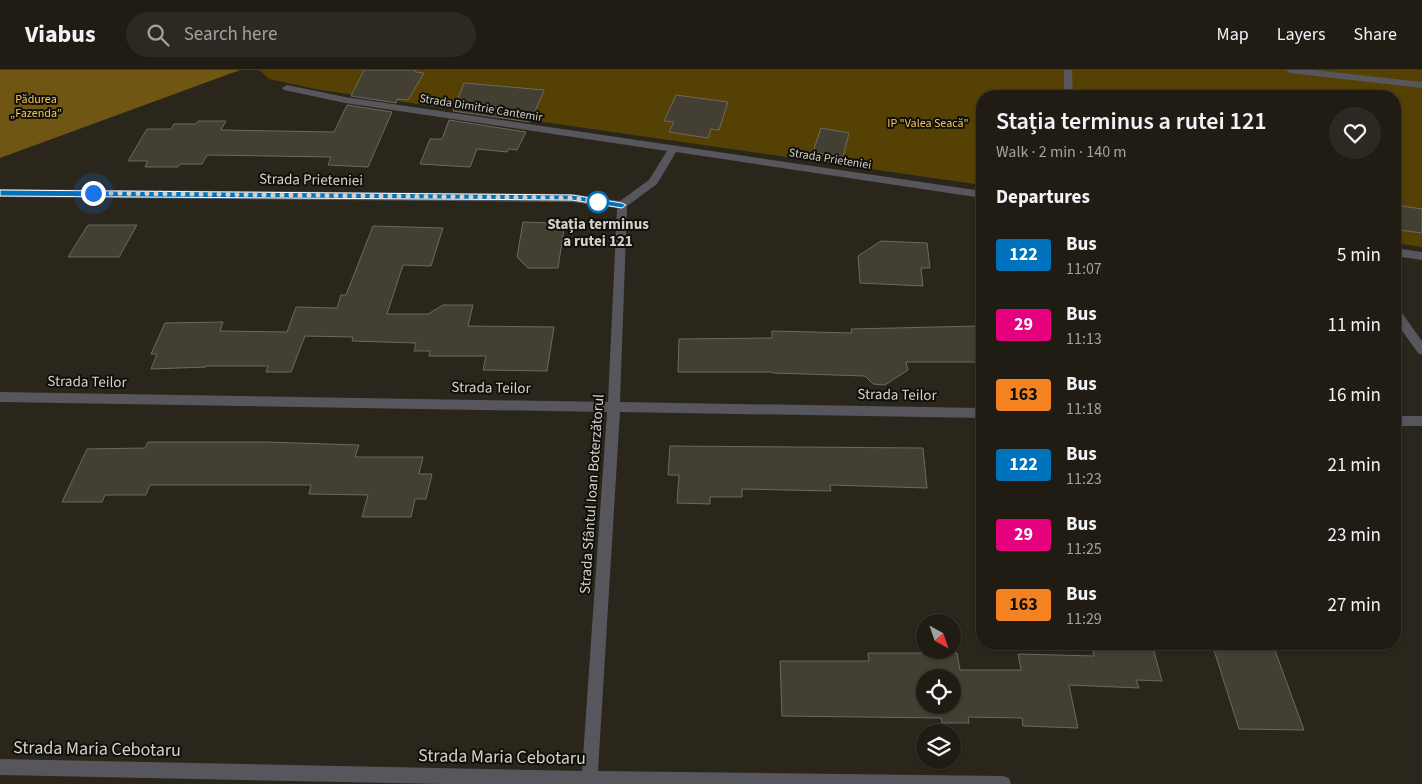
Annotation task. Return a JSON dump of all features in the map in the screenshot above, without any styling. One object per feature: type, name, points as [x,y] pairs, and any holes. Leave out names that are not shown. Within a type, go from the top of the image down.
[{"type":"street","points":[[1068,70],[1068,90]]},
{"type":"street","points":[[1290,70],[1422,85]]},
{"type":"street","name":"Strada Dimitrie Cantemir","points":[[287,88],[345,100],[673,149]]},
{"type":"street","points":[[622,205],[653,182],[673,149]]},
{"type":"street","name":"Strada Prieteniei","points":[[673,149],[976,193]]},
{"type":"street","name":"Strada Prieteniei","points":[[0,193],[572,198],[622,205]]},
{"type":"street","name":"Strada Sfântul Ioan Boterzătorul","points":[[589,782],[614,406],[622,205]]},
{"type":"street","points":[[1401,253],[1422,256]]},
{"type":"street","points":[[1401,320],[1422,350]]},
{"type":"street","name":"Strada Teilor","points":[[0,397],[976,413]]},
{"type":"street","points":[[1401,421],[1422,421]]},
{"type":"street","name":"Strada Maria Cebotaru","points":[[0,766],[589,782],[1003,784]]},
{"type":"green space","name":"Pădurea „Fazenda”","points":[[0,70],[240,70],[0,158]]},
{"type":"green space","name":"IP \"Valea Seacă\"","points":[[259,70],[1422,70],[1422,247],[1401,244],[1401,90],[976,90],[976,184],[320,90],[269,79]]},
{"type":"building","points":[[364,70],[416,70],[415,72],[424,73],[408,100],[397,99],[396,103],[351,96]]},
{"type":"building","points":[[464,83],[544,91],[530,122],[453,111]]},
{"type":"building","points":[[676,95],[728,102],[719,130],[711,129],[708,138],[669,132],[674,122],[664,121]]},
{"type":"building","points":[[347,105],[392,112],[368,167],[328,165],[331,157],[207,155],[202,164],[180,164],[178,167],[145,167],[148,161],[128,161],[147,129],[171,129],[174,124],[196,124],[198,121],[226,121],[221,130],[334,132]]},
{"type":"building","points":[[449,120],[526,132],[517,150],[509,149],[507,152],[477,149],[470,167],[420,164],[430,139],[442,139]]},
{"type":"building","points":[[821,128],[849,133],[843,157],[813,152]]},
{"type":"building","points":[[1401,206],[1422,209],[1422,233],[1401,230]]},
{"type":"building","points":[[523,222],[551,223],[550,229],[564,229],[558,268],[528,268],[517,257]]},
{"type":"building","points":[[88,225],[137,225],[119,257],[68,257]]},
{"type":"building","points":[[373,226],[443,228],[431,266],[403,265],[387,314],[428,314],[443,305],[473,305],[468,326],[554,327],[547,371],[483,370],[486,356],[429,356],[430,351],[414,351],[416,343],[352,341],[353,337],[305,336],[291,372],[266,372],[268,366],[206,366],[151,369],[157,354],[151,354],[165,323],[223,322],[220,331],[287,332],[296,307],[337,308],[341,295],[346,295]]},
{"type":"building","points":[[881,241],[927,243],[930,268],[921,268],[923,286],[860,283],[858,256]]},
{"type":"building","points":[[976,326],[976,362],[906,362],[908,370],[885,385],[873,384],[865,376],[773,372],[678,372],[679,339],[772,338],[772,331],[852,333],[851,329]]},
{"type":"building","points":[[148,442],[265,442],[359,445],[355,457],[423,457],[419,474],[432,474],[426,499],[415,499],[411,517],[362,517],[368,495],[309,494],[311,485],[150,485],[146,495],[105,495],[102,502],[62,502],[87,449],[145,448]]},
{"type":"building","points":[[670,446],[923,448],[927,488],[830,485],[831,491],[742,489],[742,497],[710,497],[710,504],[677,503],[679,475],[668,475]]},
{"type":"building","points":[[1092,650],[1154,650],[1162,681],[1136,680],[1139,688],[1069,685],[1078,728],[1023,726],[1022,718],[968,717],[969,723],[942,723],[941,718],[782,716],[780,661],[869,661],[868,653],[916,653],[916,659],[958,659],[960,669],[916,669],[916,714],[961,714],[961,670],[1021,670],[1018,654],[1094,656]]},
{"type":"building","points":[[1214,650],[1275,650],[1304,730],[1239,729]]},
{"type":"bus line","name":"122","points":[[0,193],[186,193],[572,198],[622,205]]},
{"type":"place","name":"Stația terminus a rutei 121","points":[[598,202]]},
{"type":"route","points":[[93,193],[572,198],[605,203],[598,202]]}]
